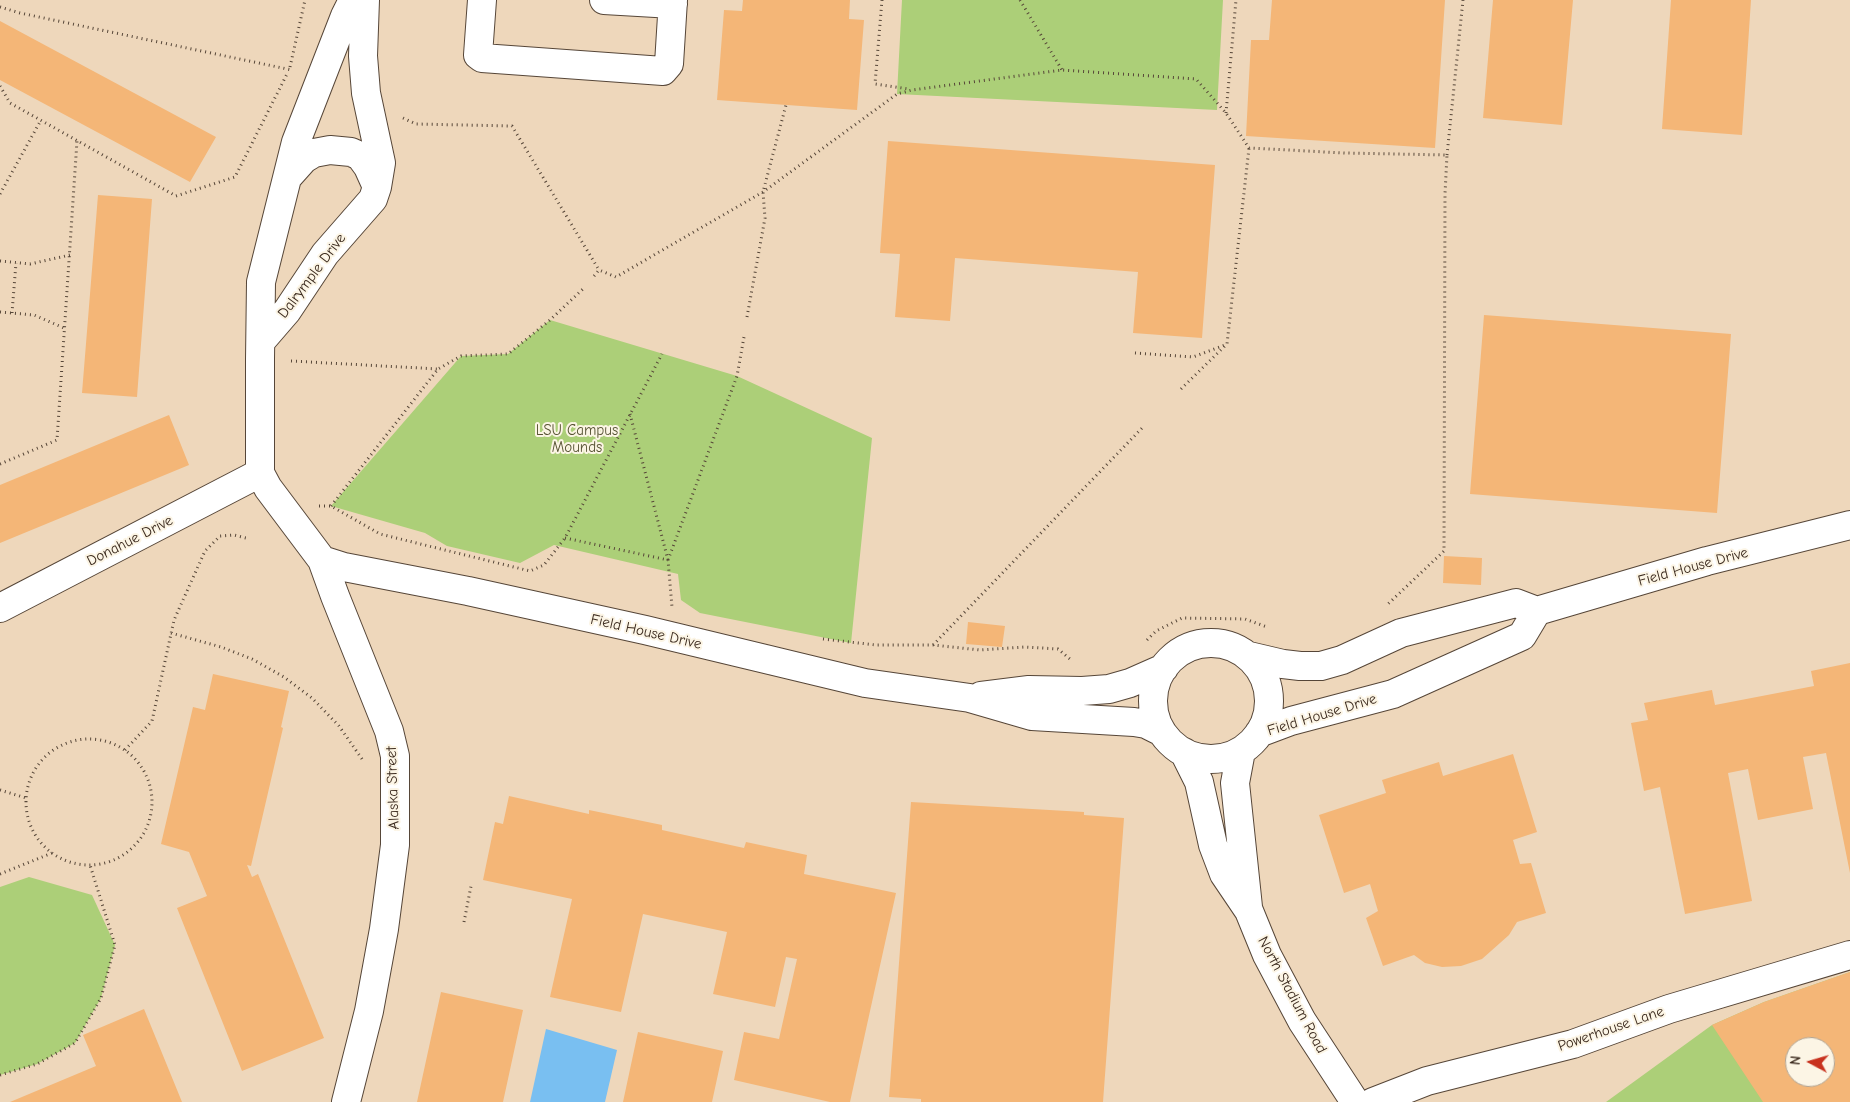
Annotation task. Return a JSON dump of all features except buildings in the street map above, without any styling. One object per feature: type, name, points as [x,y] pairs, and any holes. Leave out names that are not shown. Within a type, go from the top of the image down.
[{"type":"street","name":"Dalrymple Drive","points":[[260,473],[261,282],[296,142],[353,0]]},
{"type":"street","name":"Dalrymple Drive","points":[[261,350],[325,254],[373,199],[378,187],[381,163],[366,93],[363,56],[365,0]]},
{"type":"street","points":[[482,0],[478,55],[482,58],[663,71],[669,64],[673,2],[604,0]]},
{"type":"street","name":"Dalrymple Drive","points":[[287,179],[304,159],[314,153],[330,150],[351,152],[360,156],[378,187]]},
{"type":"street","name":"Alaska Street","points":[[260,473],[268,488],[322,560],[334,596],[390,731],[395,756],[395,845],[384,929],[369,1011],[346,1102]]},
{"type":"street","name":"Donahue Drive","points":[[0,608],[260,473]]},
{"type":"street","name":"Field House Drive","points":[[1250,742],[1291,721],[1393,694],[1522,636],[1537,611],[1707,561],[1850,525]]},
{"type":"street","name":"Field House Drive","points":[[322,560],[344,567],[468,591],[635,628],[865,683],[970,698],[1032,716],[1134,722],[1146,724],[1162,732]]},
{"type":"street","points":[[1249,656],[1283,664],[1321,666],[1342,660],[1401,633],[1516,603],[1537,611]]},
{"type":"street","points":[[1203,642],[1217,642],[1236,647],[1249,656],[1258,664],[1264,676],[1270,698],[1265,724],[1250,742],[1226,757],[1210,760],[1194,757],[1169,741],[1156,719],[1153,706],[1154,692],[1160,672],[1167,662],[1186,648],[1203,642]]},
{"type":"street","name":"Field House Drive","points":[[970,698],[1028,690],[1082,691],[1109,688],[1130,683],[1164,668]]},
{"type":"street","name":"North Stadium Road","points":[[1249,911],[1235,783],[1250,742]]},
{"type":"street","name":"North Stadium Road","points":[[1184,752],[1199,782],[1213,844],[1224,874],[1249,911],[1267,954],[1302,1021],[1355,1102]]},
{"type":"street","name":"Powerhouse Lane","points":[[1373,1102],[1427,1081],[1573,1044],[1669,1009],[1850,955]]},
{"type":"path","points":[[0,86],[10,103],[176,196],[235,176],[290,68],[305,0]]},
{"type":"path","points":[[882,0],[875,84],[912,90]]},
{"type":"path","points":[[1020,0],[1062,70]]},
{"type":"path","points":[[1226,113],[1236,0]]},
{"type":"path","points":[[1384,608],[1444,551],[1444,194],[1463,0]]},
{"type":"path","points":[[594,276],[599,270],[616,277],[764,192],[897,94],[912,90],[1062,70],[1196,79],[1226,113],[1249,148],[1228,344],[1181,389]]},
{"type":"path","points":[[747,317],[765,218],[764,192],[786,105]]},
{"type":"path","points":[[0,194],[41,120]]},
{"type":"path","points":[[0,464],[57,440],[77,141]]},
{"type":"path","points":[[1249,148],[1345,153],[1447,155]]},
{"type":"path","points":[[0,261],[30,264],[70,255]]},
{"type":"path","points":[[12,313],[16,262]]},
{"type":"path","points":[[331,506],[438,369],[461,356],[508,354],[550,320],[585,287]]},
{"type":"path","points":[[0,312],[34,315],[64,328]]},
{"type":"path","points":[[668,560],[737,376],[744,337]]},
{"type":"path","points":[[1135,354],[1193,357],[1228,344]]},
{"type":"path","points":[[261,350],[438,369]]},
{"type":"path","points":[[315,506],[331,506],[380,534],[530,571],[544,564],[565,538],[662,354]]},
{"type":"path","points":[[630,414],[668,560],[672,612]]},
{"type":"path","points":[[933,645],[1144,426]]},
{"type":"path","points":[[125,750],[152,721],[174,620],[205,552],[220,536],[234,535],[246,538]]},
{"type":"path","points":[[565,538],[668,560]]},
{"type":"path","points":[[1145,643],[1156,631],[1182,618],[1245,619],[1272,628]]},
{"type":"path","points":[[171,633],[221,647],[244,656],[284,677],[312,698],[339,726],[367,766]]},
{"type":"path","points":[[814,638],[876,645],[933,645],[980,650],[1025,647],[1058,648],[1072,661]]},
{"type":"path","points":[[89,738],[108,741],[125,750],[139,764],[148,781],[152,800],[149,820],[141,838],[127,852],[110,861],[90,865],[70,862],[52,853],[40,842],[27,814],[26,798],[30,779],[40,763],[53,749],[70,741],[89,738]]},
{"type":"path","points":[[0,790],[26,798]]},
{"type":"path","points":[[0,874],[52,853]]},
{"type":"path","points":[[0,1074],[37,1064],[75,1043],[101,998],[115,945],[90,865]]},
{"type":"path","points":[[464,922],[471,886]]},
{"type":"shaded area","points":[[0,0],[1850,0],[1850,1102],[0,1102]]},
{"type":"green space","points":[[902,0],[1223,0],[1217,110],[897,94]]},
{"type":"green space","name":"LSU Campus Mounds","points":[[550,320],[737,376],[872,438],[851,643],[700,613],[681,600],[678,574],[554,545],[520,563],[447,546],[425,533],[331,506],[461,356],[508,354]]},
{"type":"green space","points":[[29,877],[92,895],[115,945],[101,998],[75,1043],[37,1064],[0,1075],[0,887]]},
{"type":"green space","points":[[1850,972],[1850,1102],[1606,1102],[1712,1025],[1764,1002]]},
{"type":"water","points":[[546,1029],[617,1050],[605,1102],[530,1102]]}]
